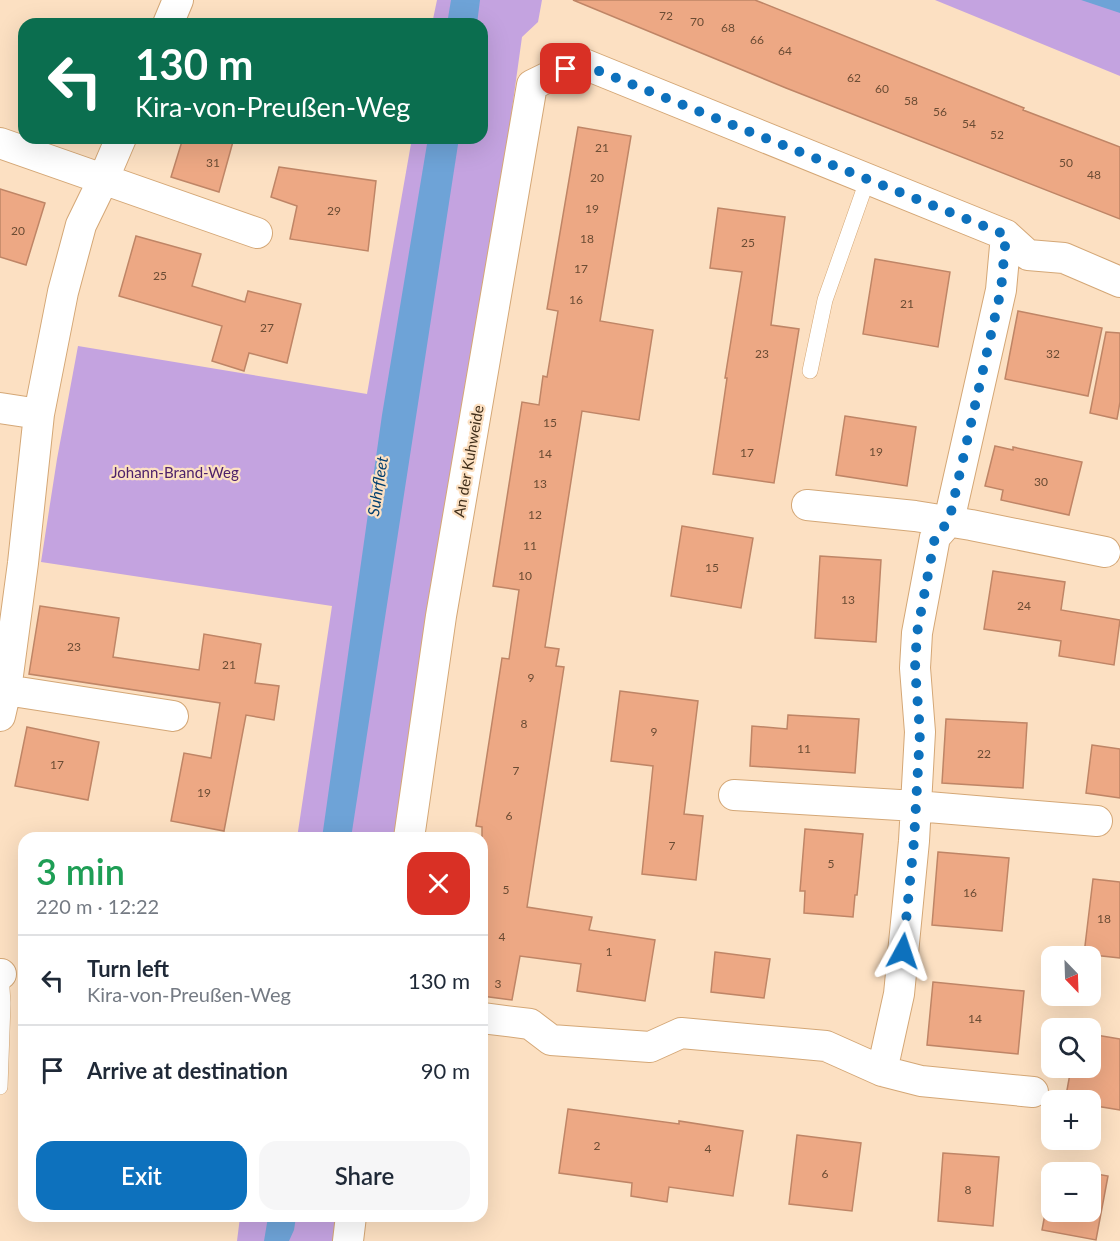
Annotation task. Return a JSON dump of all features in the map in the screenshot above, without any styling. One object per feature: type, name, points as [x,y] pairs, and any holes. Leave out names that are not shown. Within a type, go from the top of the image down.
[{"type":"street","points":[[170,18],[178,0]]},
{"type":"street","name":"An der Kuhweide","points":[[410,832],[441,616],[532,85],[579,63],[868,178]]},
{"type":"street","points":[[0,143],[257,233]]},
{"type":"street","points":[[118,144],[81,225],[63,292],[39,414],[23,564],[3,703],[173,716]]},
{"type":"street","points":[[868,178],[1006,235],[1028,255],[1064,258],[1120,282]]},
{"type":"street","points":[[882,1071],[899,994],[916,806],[920,732],[915,668],[917,633],[935,537],[949,521],[1001,290],[1006,235]]},
{"type":"street","points":[[0,408],[39,414]]},
{"type":"street","points":[[807,505],[949,521],[1105,552]]},
{"type":"street","points":[[734,795],[916,806],[1097,821]]},
{"type":"street","points":[[488,1019],[530,1024],[551,1040],[650,1047],[681,1034],[826,1046],[882,1071],[921,1081],[1034,1092]]},
{"type":"street","points":[[348,1241],[350,1222]]},
{"type":"lane","points":[[810,371],[825,300],[868,178]]},
{"type":"lane","points":[[0,1087],[3,1003],[1,974]]},
{"type":"green space","name":"Johann-Brand-Weg","points":[[437,0],[542,0],[538,22],[522,37],[506,152],[396,832],[298,832],[332,606],[41,562],[57,459],[78,346],[367,394],[411,144],[488,144],[488,18],[433,18]]},
{"type":"green space","points":[[935,0],[1120,0],[1120,76]]},
{"type":"green space","points":[[239,1222],[337,1222],[333,1241],[237,1241]]},
{"type":"water","points":[[451,0],[480,0],[478,18],[448,18]]},
{"type":"water","points":[[1081,0],[1120,0],[1120,13]]},
{"type":"water","name":"Suhrfleet","points":[[427,144],[458,144],[352,832],[323,832],[382,415]]},
{"type":"water","points":[[267,1222],[295,1222],[289,1241],[264,1241]]},
{"type":"building","points":[[573,0],[755,0],[1024,108],[1023,110],[1120,147],[1120,219],[786,88]]},
{"type":"building","points":[[578,127],[631,136],[600,321],[653,330],[639,420],[582,411],[545,647],[559,649],[556,666],[564,667],[527,907],[592,917],[589,930],[655,940],[645,1001],[577,991],[581,964],[520,956],[512,1000],[488,997],[488,832],[482,832],[482,827],[476,826],[502,658],[509,659],[519,590],[493,586],[522,402],[539,405],[543,376],[547,377],[558,311],[547,309]]},
{"type":"building","points":[[181,144],[232,144],[219,192],[171,177]]},
{"type":"building","points":[[279,167],[376,181],[368,251],[290,239],[297,206],[271,197]]},
{"type":"building","points":[[0,189],[45,203],[26,265],[0,257]]},
{"type":"building","points":[[718,208],[785,217],[771,325],[799,329],[774,483],[713,474],[742,272],[710,268]]},
{"type":"building","points":[[136,236],[201,254],[192,286],[245,302],[248,291],[301,304],[287,363],[249,353],[244,371],[212,361],[222,326],[119,296]]},
{"type":"building","points":[[875,259],[950,272],[938,347],[863,334]]},
{"type":"building","points":[[1018,311],[1102,328],[1088,396],[1005,379]]},
{"type":"building","points":[[1106,332],[1120,333],[1120,402],[1117,419],[1090,413]]},
{"type":"building","points":[[845,416],[916,427],[907,486],[836,475]]},
{"type":"building","points":[[995,446],[1013,450],[1013,447],[1082,462],[1069,515],[1001,500],[1003,490],[985,486]]},
{"type":"building","points":[[682,526],[753,538],[741,608],[671,596]]},
{"type":"building","points":[[820,556],[881,560],[876,642],[815,638]]},
{"type":"building","points":[[993,571],[1065,582],[1061,610],[1120,620],[1114,665],[1059,656],[1061,641],[984,629]]},
{"type":"building","points":[[40,606],[119,618],[113,657],[199,670],[204,634],[261,644],[255,683],[279,686],[274,720],[246,715],[224,831],[171,821],[184,753],[211,758],[220,703],[29,674]]},
{"type":"building","points":[[620,691],[698,701],[684,814],[703,816],[696,880],[642,874],[653,766],[611,761]]},
{"type":"building","points":[[788,715],[859,719],[855,773],[750,766],[752,726],[787,729]]},
{"type":"building","points":[[946,719],[1027,723],[1023,788],[942,783]]},
{"type":"building","points":[[27,727],[99,742],[88,800],[15,786]]},
{"type":"building","points":[[1092,745],[1120,749],[1120,798],[1086,793]]},
{"type":"building","points":[[805,829],[863,834],[853,917],[804,913],[805,891],[800,891]]},
{"type":"building","points":[[938,852],[1009,858],[1002,931],[932,925]]},
{"type":"building","points":[[1093,879],[1120,882],[1120,958],[1101,956],[1101,946],[1085,946]]},
{"type":"building","points":[[715,952],[770,959],[764,998],[711,992]]},
{"type":"building","points":[[933,982],[1024,991],[1018,1054],[927,1045]]},
{"type":"building","points":[[1101,1036],[1120,1039],[1120,1110],[1101,1107],[1101,1090],[1067,1090],[1069,1078],[1101,1078]]},
{"type":"building","points":[[568,1109],[679,1124],[679,1121],[743,1131],[733,1196],[669,1187],[667,1202],[631,1196],[632,1183],[559,1173]]},
{"type":"building","points":[[797,1135],[861,1143],[852,1211],[789,1204]]},
{"type":"building","points":[[943,1153],[999,1157],[993,1226],[938,1221]]},
{"type":"building","points":[[1101,1175],[1108,1176],[1101,1213]]},
{"type":"building","points":[[1043,1222],[1099,1222],[1096,1240],[1042,1230]]},
{"type":"route","points":[[566,69],[579,63],[1006,235],[1001,290],[949,521],[935,537],[917,633],[915,668],[920,732],[914,841],[903,951]]}]
